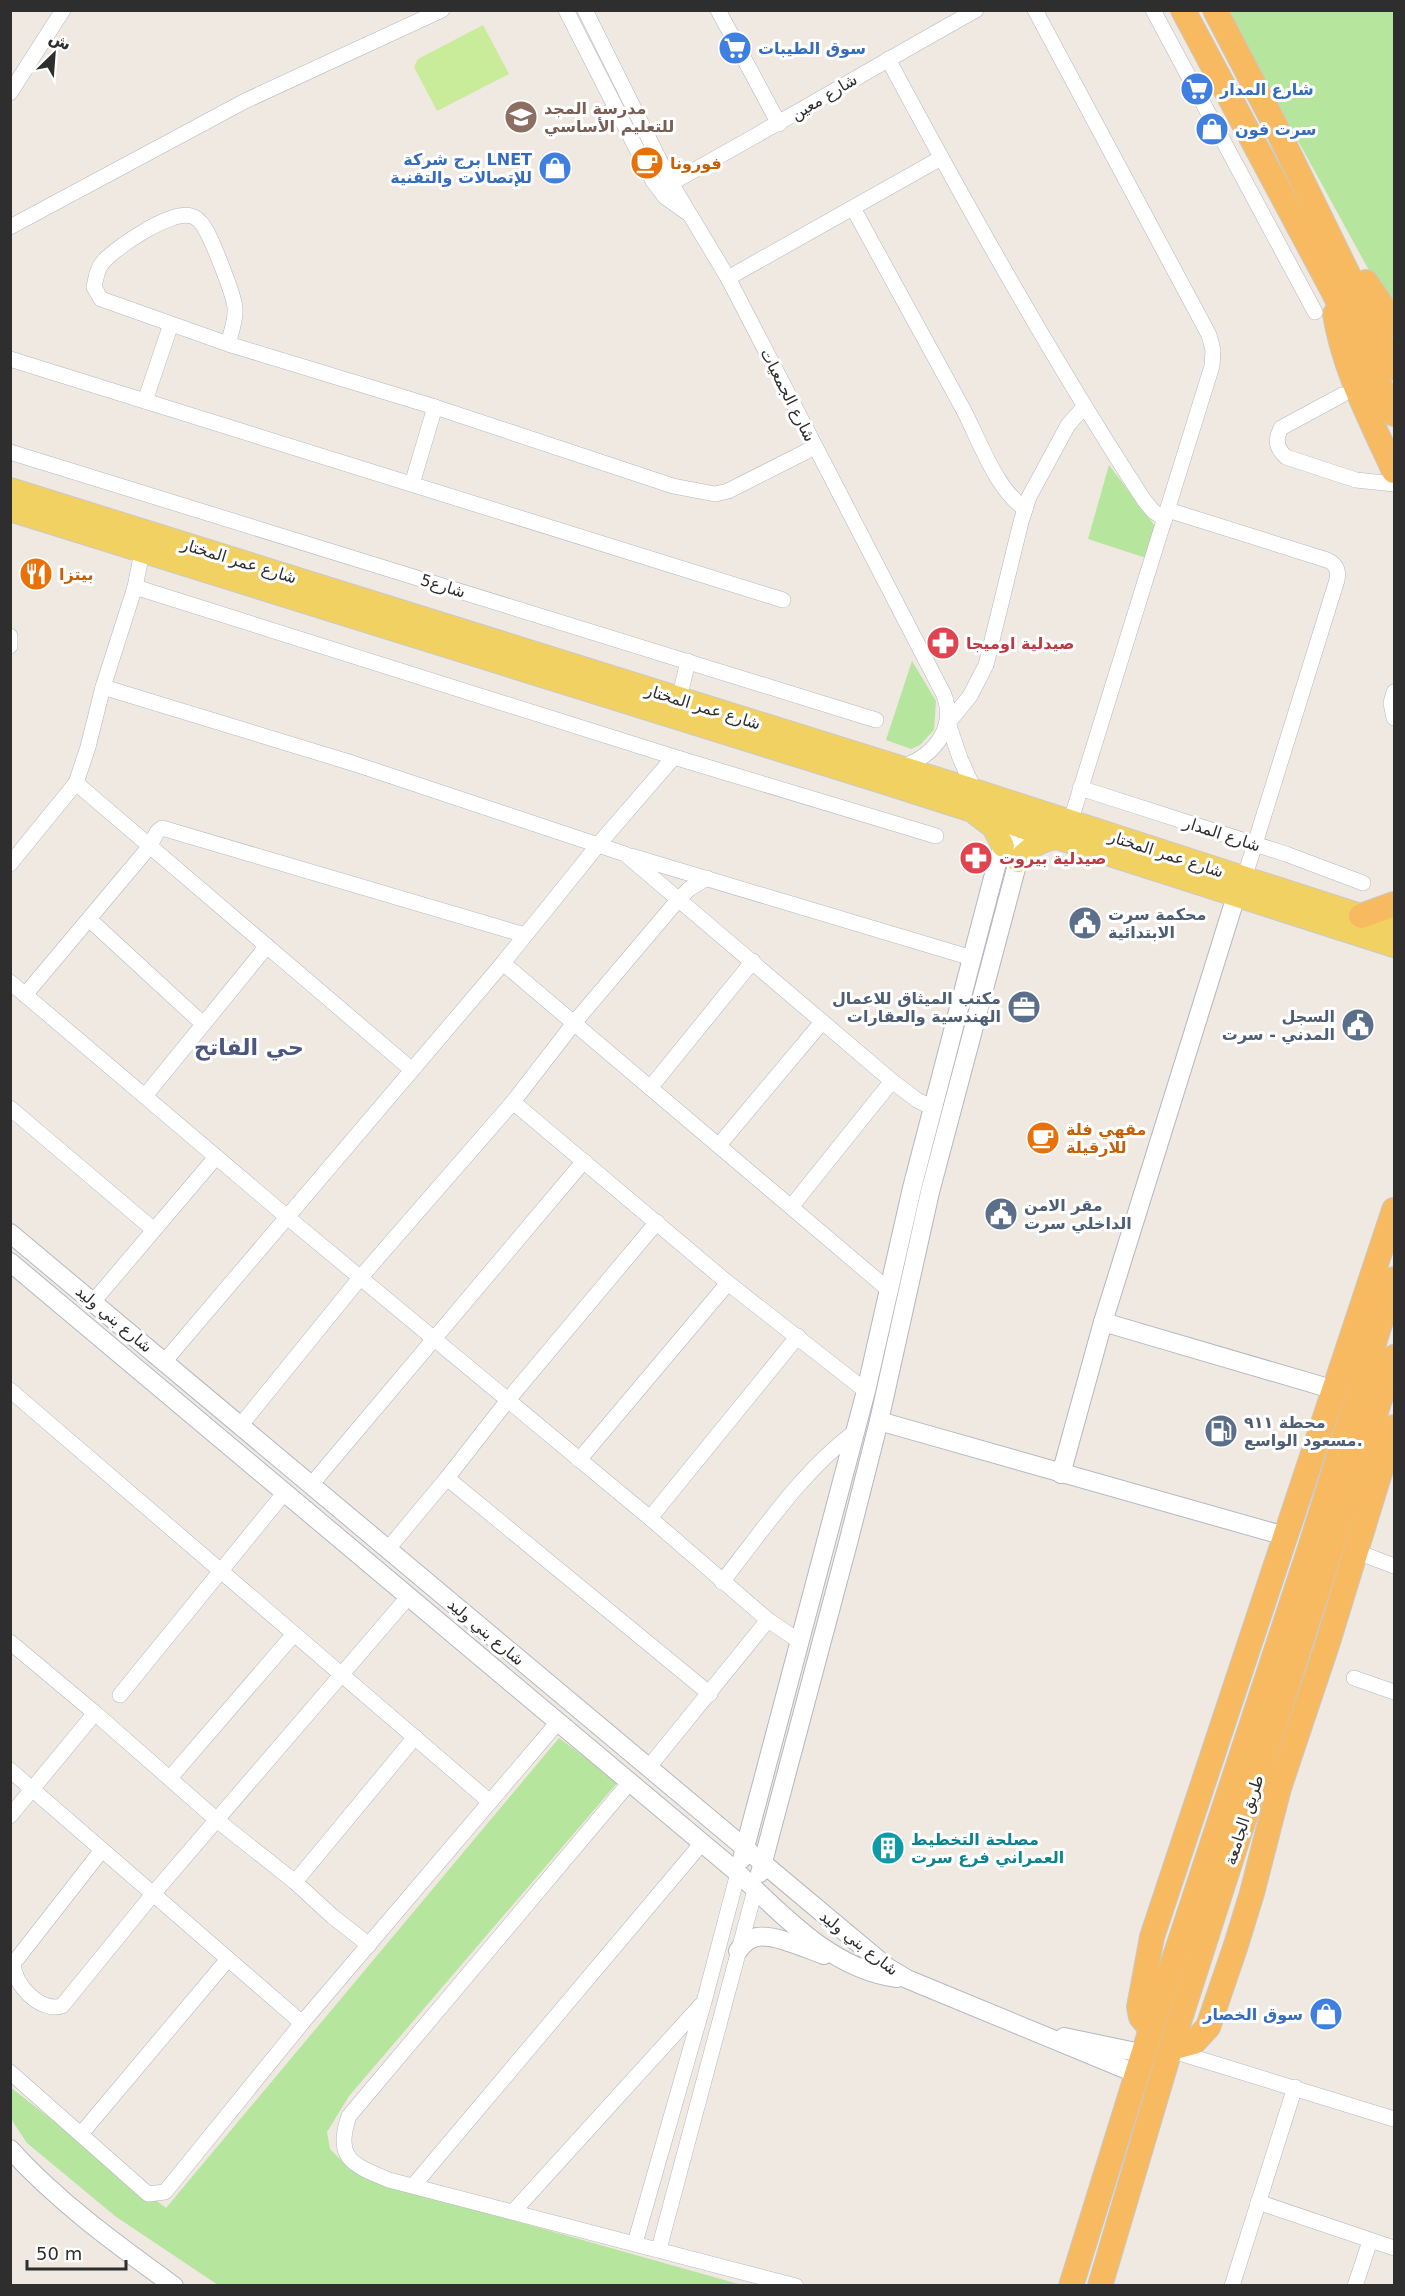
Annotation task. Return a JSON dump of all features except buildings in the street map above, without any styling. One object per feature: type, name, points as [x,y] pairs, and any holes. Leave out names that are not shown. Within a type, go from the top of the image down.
[{"type":"highway","points":[[1183,10],[1333,291],[1395,414]]},
{"type":"highway","points":[[1215,10],[1273,121],[1395,368]]},
{"type":"highway","points":[[1339,255],[1362,277],[1395,324]]},
{"type":"highway","points":[[1333,291],[1344,356],[1395,471]]},
{"type":"highway","points":[[1361,916],[1395,904]]},
{"type":"highway","points":[[1145,2049],[1139,2007],[1152,1937],[1395,1210]]},
{"type":"highway","points":[[1071,2286],[1145,2049],[1395,1280]]},
{"type":"highway","name":"طريق الجامعة","points":[[1100,2286],[1171,2047],[1395,1357]]},
{"type":"highway","points":[[1335,1536],[1352,1518],[1372,1458],[1380,1442],[1395,1425]]},
{"type":"highway","points":[[1171,2047],[1194,2042],[1208,2027],[1239,1935],[1279,1788],[1395,1425]]},
{"type":"main road","name":"شارع عمر المختار","points":[[10,489],[899,768],[974,801],[1240,888],[1395,946]]},
{"type":"main road","points":[[10,510],[142,552],[974,801],[1011,854],[1030,848],[1063,830]]},
{"type":"main road","name":"شارع عمر المختار","points":[[1240,888],[1395,926]]},
{"type":"street","points":[[10,93],[63,10]]},
{"type":"street","points":[[10,226],[245,101],[442,10]]},
{"type":"street","points":[[566,10],[654,181],[673,204],[690,214]]},
{"type":"street","name":"شارع الجمعيات","points":[[585,10],[671,183],[728,278],[944,695],[948,723],[974,801]]},
{"type":"street","points":[[718,10],[779,124]]},
{"type":"street","name":"شارع معين","points":[[671,183],[779,124],[976,10]]},
{"type":"street","points":[[1035,10],[1212,343],[1212,366],[1080,788],[1063,830]]},
{"type":"street","points":[[1153,10],[1315,312]]},
{"type":"street","points":[[888,59],[941,158],[1084,407],[1153,511],[1327,560],[1334,564],[1338,572],[1256,844],[1240,888],[1103,1322],[1060,1474]]},
{"type":"street","points":[[728,278],[941,158]]},
{"type":"street","points":[[853,208],[964,411],[1001,484],[1025,509]]},
{"type":"street","points":[[228,344],[235,312],[234,298],[205,228],[192,216],[185,215],[164,221],[117,248],[102,263],[96,273],[94,287],[101,299],[228,344],[435,407],[673,486],[715,494],[728,491],[815,447]]},
{"type":"street","points":[[145,401],[171,324]]},
{"type":"street","points":[[10,359],[783,600]]},
{"type":"street","points":[[1342,395],[1281,428],[1277,443],[1280,451],[1286,456],[1356,480],[1395,484]]},
{"type":"street","points":[[412,484],[435,407]]},
{"type":"street","points":[[899,768],[919,760],[928,753],[970,696],[986,664],[1025,509],[1068,426],[1084,407]]},
{"type":"street","name":"شارع5","points":[[10,452],[876,720]]},
{"type":"street","points":[[10,864],[76,783],[88,747],[103,687],[135,587],[142,552]]},
{"type":"street","points":[[135,587],[675,757],[936,836]]},
{"type":"street","points":[[10,636],[10,646]]},
{"type":"street","points":[[679,699],[688,661]]},
{"type":"street","points":[[103,687],[352,763],[625,854],[972,958]]},
{"type":"street","points":[[1395,692],[1391,709],[1395,718]]},
{"type":"street","points":[[164,1362],[503,963],[598,845],[675,757]]},
{"type":"street","points":[[76,783],[412,1070]]},
{"type":"street","name":"شارع المدار","points":[[1080,788],[1256,844],[1363,882]]},
{"type":"street","points":[[659,2249],[879,1421],[930,1192],[1019,816]]},
{"type":"street","points":[[25,995],[90,920],[162,828],[525,935]]},
{"type":"street","points":[[625,854],[892,1081],[917,1100],[933,1108]]},
{"type":"street","points":[[635,2243],[704,2002],[856,1431],[912,1188],[972,958],[1011,854]]},
{"type":"street","points":[[240,1426],[360,1278],[513,1102],[574,1023],[678,900],[689,889],[706,878]]},
{"type":"street","points":[[90,920],[203,1024]]},
{"type":"street","points":[[145,1096],[267,946]]},
{"type":"street","points":[[650,1088],[753,961]]},
{"type":"street","points":[[503,963],[890,1291]]},
{"type":"street","points":[[10,982],[360,1278],[650,1518],[722,1582],[768,1620],[799,1641]]},
{"type":"street","points":[[719,1145],[822,1022]]},
{"type":"street","points":[[791,1207],[892,1081]]},
{"type":"street","points":[[513,1102],[729,1283],[866,1391]]},
{"type":"street","points":[[10,1108],[154,1230]]},
{"type":"street","points":[[93,1302],[216,1157]]},
{"type":"street","points":[[311,1485],[584,1161]]},
{"type":"street","points":[[912,1188],[930,1192]]},
{"type":"street","points":[[387,1550],[508,1400],[657,1222]]},
{"type":"street","name":"شارع بني وليد","points":[[10,1233],[867,1952],[907,1979]]},
{"type":"street","name":"شارع بني وليد","points":[[10,1262],[738,1873],[816,1944],[842,1961],[874,1973],[907,1979]]},
{"type":"street","points":[[579,1460],[729,1283]]},
{"type":"street","points":[[1103,1322],[1335,1390]]},
{"type":"street","points":[[650,1518],[798,1336]]},
{"type":"street","points":[[10,1390],[490,1802]]},
{"type":"street","points":[[879,1421],[1286,1536]]},
{"type":"street","points":[[722,1582],[809,1472],[831,1450],[856,1431]]},
{"type":"street","points":[[447,1478],[710,1694]]},
{"type":"street","points":[[120,1695],[285,1492]]},
{"type":"street","points":[[828,1537],[848,1543]]},
{"type":"street","points":[[1355,1551],[1395,1566]]},
{"type":"street","points":[[102,1850],[13,1964],[14,1975],[19,1984],[46,2007],[62,2006],[153,1894],[409,1596]]},
{"type":"street","points":[[648,1768],[768,1620]]},
{"type":"street","points":[[170,1778],[294,1634]]},
{"type":"street","points":[[10,1642],[218,1821],[296,1882],[332,1916],[369,1945]]},
{"type":"street","points":[[1354,1678],[1395,1692]]},
{"type":"street","points":[[10,1816],[95,1713]]},
{"type":"street","points":[[10,2072],[148,2194],[165,2192],[302,2023],[558,1722]]},
{"type":"street","points":[[296,1882],[415,1737]]},
{"type":"street","points":[[10,1770],[302,2023]]},
{"type":"street","points":[[630,1782],[349,2116],[343,2140],[350,2159],[357,2167],[389,2180],[796,2286]]},
{"type":"street","points":[[413,2186],[702,1843]]},
{"type":"street","points":[[738,1951],[746,1942],[755,1937],[767,1936],[842,1961]]},
{"type":"street","points":[[81,2134],[228,1959]]},
{"type":"street","points":[[907,1979],[1044,2034],[1145,2049]]},
{"type":"street","points":[[513,2212],[704,2002]]},
{"type":"street","points":[[1171,2047],[1395,2119]]},
{"type":"street","points":[[1232,2286],[1295,2086]]},
{"type":"street","points":[[10,2149],[61,2200],[174,2286]]},
{"type":"street","points":[[1258,2202],[1395,2248]]},
{"type":"street","points":[[1355,2286],[1370,2241]]},
{"type":"green space","points":[[1227,11],[1394,11],[1394,316]]},
{"type":"green space","points":[[483,25],[509,74],[437,111],[414,67],[418,59]]},
{"type":"green space","points":[[1109,465],[1155,526],[1146,558],[1088,539]]},
{"type":"green space","points":[[912,661],[936,701],[934,730],[920,745],[911,749],[886,740]]},
{"type":"green space","points":[[559,1738],[618,1782],[349,2096],[327,2132],[330,2149],[350,2169],[387,2185],[742,2285],[218,2285],[115,2216],[27,2143],[11,2119],[10,2087],[166,2208]]},
{"type":"place","name":"سوق الطيبات","points":[[735,48]]},
{"type":"place","name":"شارع المدار","points":[[1197,89]]},
{"type":"place","name":"مدرسة المجد للتعليم الأساسي","points":[[521,117]]},
{"type":"place","name":"سرت فون","points":[[1212,129]]},
{"type":"place","name":"فورونا","points":[[647,163]]},
{"type":"place","name":"برج شركة LNET للإتصالات والتقنية","points":[[555,168]]},
{"type":"place","name":"بيتزا","points":[[36,574]]},
{"type":"place","name":"صيدلية اوميجا","points":[[943,643]]},
{"type":"place","name":"صيدلية بيروت","points":[[976,858]]},
{"type":"place","name":"محكمة سرت الابتدائية","points":[[1085,923]]},
{"type":"place","name":"مكتب الميثاق للاعمال الهندسية والعقارات","points":[[1024,1007]]},
{"type":"place","name":"السجل المدني - سرت","points":[[1358,1025]]},
{"type":"place","name":"مقهي فلة للارقيلة","points":[[1043,1138]]},
{"type":"place","name":"مقر الامن الداخلي سرت","points":[[1001,1214]]},
{"type":"place","name":"محطة ٩١١ مسعود الواسع.","points":[[1221,1431]]},
{"type":"place","name":"مصلحة التخطيط العمراني فرع سرت","points":[[888,1848]]},
{"type":"place","name":"سوق الخصار","points":[[1326,2014]]},
{"type":"district","name":"حي الفاتح","points":[[249,1047]]}]
